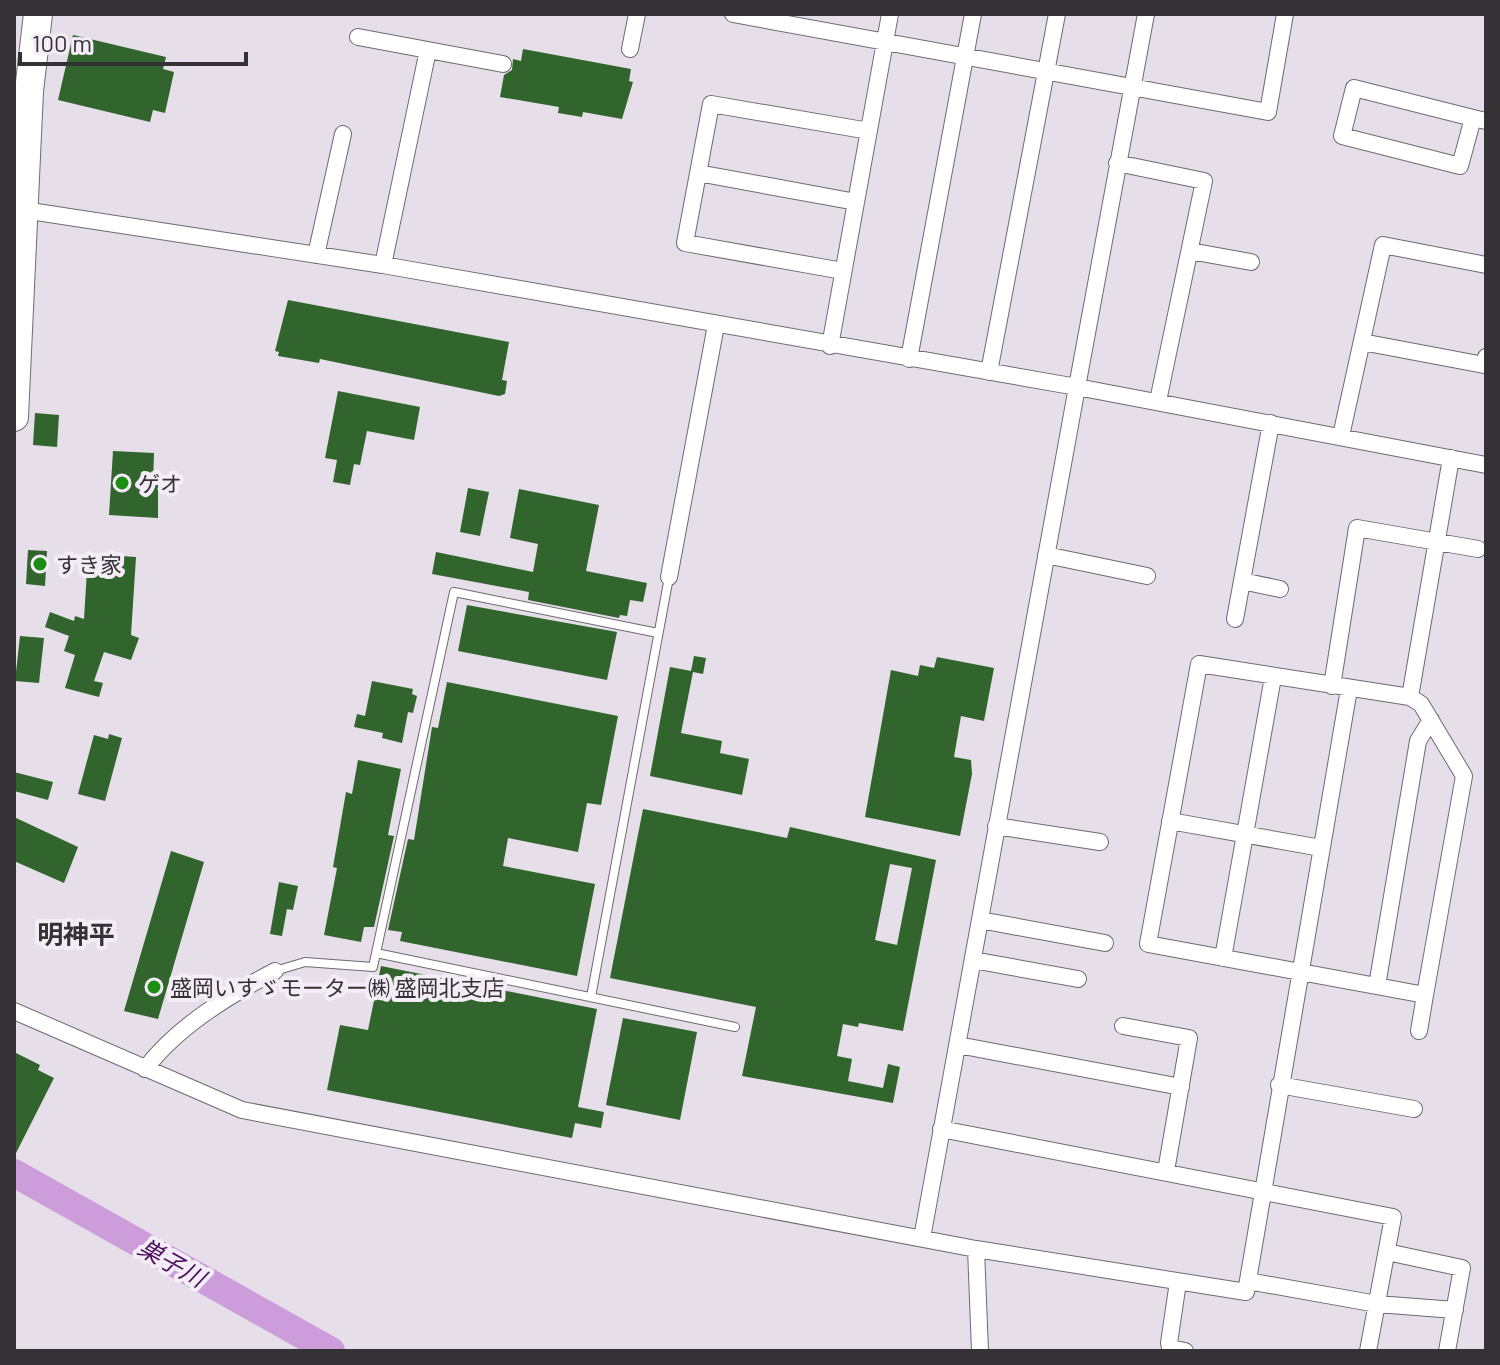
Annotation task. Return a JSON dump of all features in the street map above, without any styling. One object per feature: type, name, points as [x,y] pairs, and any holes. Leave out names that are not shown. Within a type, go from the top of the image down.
[{"type":"highway","points":[[14,417],[19,210],[38,14]]},
{"type":"highway","points":[[14,152],[18,147],[21,105],[31,69]]},
{"type":"street","points":[[630,49],[637,14]]},
{"type":"street","points":[[733,14],[1268,112],[1285,14]]},
{"type":"street","points":[[830,346],[890,14]]},
{"type":"street","points":[[909,359],[973,14]]},
{"type":"street","points":[[989,372],[1057,14]]},
{"type":"street","points":[[922,1238],[1146,14]]},
{"type":"street","points":[[358,37],[503,64]]},
{"type":"street","points":[[383,265],[428,50]]},
{"type":"street","points":[[1354,88],[1479,120],[1460,166],[1342,136],[1354,88]]},
{"type":"street","points":[[843,271],[685,243],[711,104],[869,131]]},
{"type":"street","points":[[316,255],[343,134]]},
{"type":"street","points":[[1117,163],[1204,181],[1158,401]]},
{"type":"street","points":[[698,173],[856,202]]},
{"type":"street","points":[[19,210],[383,265],[830,346],[1158,401],[1451,458],[1483,461]]},
{"type":"street","points":[[1341,436],[1383,245],[1486,265]]},
{"type":"street","points":[[1190,251],[1251,262]]},
{"type":"street","points":[[669,577],[716,325]]},
{"type":"street","points":[[1362,342],[1484,365],[1486,357]]},
{"type":"street","points":[[1235,619],[1271,423]]},
{"type":"street","points":[[1410,697],[1451,458]]},
{"type":"street","points":[[14,1011],[242,1110],[976,1249],[1246,1292],[1321,848],[1357,528],[1478,549]]},
{"type":"street","points":[[1046,555],[1147,576]]},
{"type":"street","points":[[1242,581],[1280,589]]},
{"type":"street","points":[[1419,1031],[1464,776],[1431,720],[1421,704],[1410,697],[1199,664],[1148,944],[1425,995]]},
{"type":"street","points":[[1223,958],[1273,677]]},
{"type":"street","points":[[1377,986],[1418,741],[1431,720]]},
{"type":"street","points":[[1170,821],[1321,848]]},
{"type":"street","points":[[996,826],[1100,842]]},
{"type":"street","points":[[980,920],[1105,943]]},
{"type":"street","points":[[973,960],[1078,979]]},
{"type":"street","points":[[145,1069],[158,1052],[221,1001],[275,971]]},
{"type":"street","points":[[1123,1026],[1189,1038],[1166,1171]]},
{"type":"street","points":[[958,1045],[1181,1087]]},
{"type":"street","points":[[1279,1085],[1414,1109]]},
{"type":"street","points":[[941,1129],[1262,1189],[1393,1217],[1368,1351]]},
{"type":"street","points":[[976,1249],[984,1350]]},
{"type":"street","points":[[1387,1252],[1462,1268],[1447,1351]]},
{"type":"street","points":[[1248,1281],[1377,1304],[1455,1310]]},
{"type":"street","points":[[1178,1282],[1169,1343],[1170,1348],[1185,1351]]},
{"type":"lane","points":[[591,997],[669,577]]},
{"type":"lane","points":[[275,971],[305,962],[373,967],[454,592],[658,633]]},
{"type":"lane","points":[[376,953],[735,1027]]},
{"type":"building","points":[[73,35],[166,57],[163,69],[174,72],[165,113],[153,110],[150,122],[58,100]]},
{"type":"building","points":[[523,49],[631,69],[629,81],[633,82],[622,119],[583,112],[582,117],[558,113],[559,107],[500,97],[504,75],[512,70],[513,59],[521,61]]},
{"type":"building","points":[[288,300],[509,342],[502,380],[507,381],[505,394],[499,396],[320,359],[319,363],[278,356],[279,352],[275,351]]},
{"type":"building","points":[[338,391],[420,407],[414,440],[367,431],[360,465],[354,464],[350,485],[333,482],[337,460],[325,458]]},
{"type":"building","points":[[35,413],[59,415],[57,447],[33,445]]},
{"type":"building","points":[[113,451],[154,453],[153,482],[158,482],[158,518],[109,515]]},
{"type":"building","points":[[468,488],[489,492],[480,536],[460,532]]},
{"type":"building","points":[[519,489],[599,505],[586,571],[647,583],[643,602],[630,600],[627,616],[620,615],[619,618],[528,600],[529,592],[432,574],[436,552],[533,572],[538,544],[510,538]]},
{"type":"building","points":[[28,550],[47,551],[45,586],[26,584]]},
{"type":"building","points":[[88,554],[136,557],[131,635],[139,638],[131,660],[104,652],[94,681],[103,683],[99,697],[65,688],[75,655],[64,651],[69,636],[45,627],[50,612],[74,621],[75,616],[84,619]]},
{"type":"building","points":[[467,605],[617,632],[607,680],[458,651]]},
{"type":"building","points":[[20,636],[44,638],[39,683],[15,681]]},
{"type":"building","points":[[694,656],[706,658],[703,674],[693,672],[681,733],[722,741],[720,753],[749,759],[742,795],[650,776],[670,667],[691,671]]},
{"type":"building","points":[[937,657],[994,668],[984,721],[961,716],[954,757],[971,760],[972,774],[960,836],[865,817],[891,670],[918,676],[920,665],[934,668]]},
{"type":"building","points":[[372,681],[413,689],[412,694],[417,696],[413,713],[408,712],[402,743],[382,738],[383,733],[354,727],[357,714],[365,716]]},
{"type":"building","points":[[447,682],[618,716],[601,805],[587,803],[578,852],[508,838],[503,866],[595,884],[577,976],[400,941],[402,932],[388,930],[408,839],[414,840],[432,727],[438,728]]},
{"type":"building","points":[[109,734],[122,738],[105,801],[78,794],[94,735],[108,739]]},
{"type":"building","points":[[358,760],[401,769],[388,835],[394,836],[374,927],[364,927],[361,942],[324,935],[337,868],[333,867],[346,792],[352,794]]},
{"type":"building","points":[[14,772],[53,782],[48,800],[14,791]]},
{"type":"building","points":[[643,809],[787,838],[790,827],[936,860],[903,1031],[859,1023],[858,1027],[843,1024],[837,1056],[852,1059],[848,1081],[883,1088],[888,1064],[900,1067],[893,1103],[742,1076],[756,1007],[610,978]],"holes":[[[890,864],[912,868],[897,945],[875,940]]]},
{"type":"building","points":[[14,817],[78,847],[64,883],[14,861]]},
{"type":"building","points":[[171,851],[204,862],[158,1019],[124,1011]]},
{"type":"building","points":[[279,882],[298,886],[293,910],[287,909],[282,936],[270,934]]},
{"type":"building","points":[[381,966],[597,1009],[578,1107],[604,1112],[601,1128],[575,1123],[572,1138],[327,1090],[340,1025],[368,1030]]},
{"type":"building","points":[[623,1018],[697,1032],[680,1120],[606,1105]]},
{"type":"building","points":[[14,1052],[40,1065],[38,1070],[54,1078],[14,1157]]},
{"type":"waterway","name":"巣子川","points":[[14,1173],[331,1351]]},
{"type":"place","name":"ゲオ","points":[[122,483]]},
{"type":"place","name":"すき家","points":[[40,564]]},
{"type":"place","name":"盛岡いすゞモーター㈱ 盛岡北支店","points":[[154,987]]},
{"type":"district","name":"明神平","points":[[76,933]]}]
